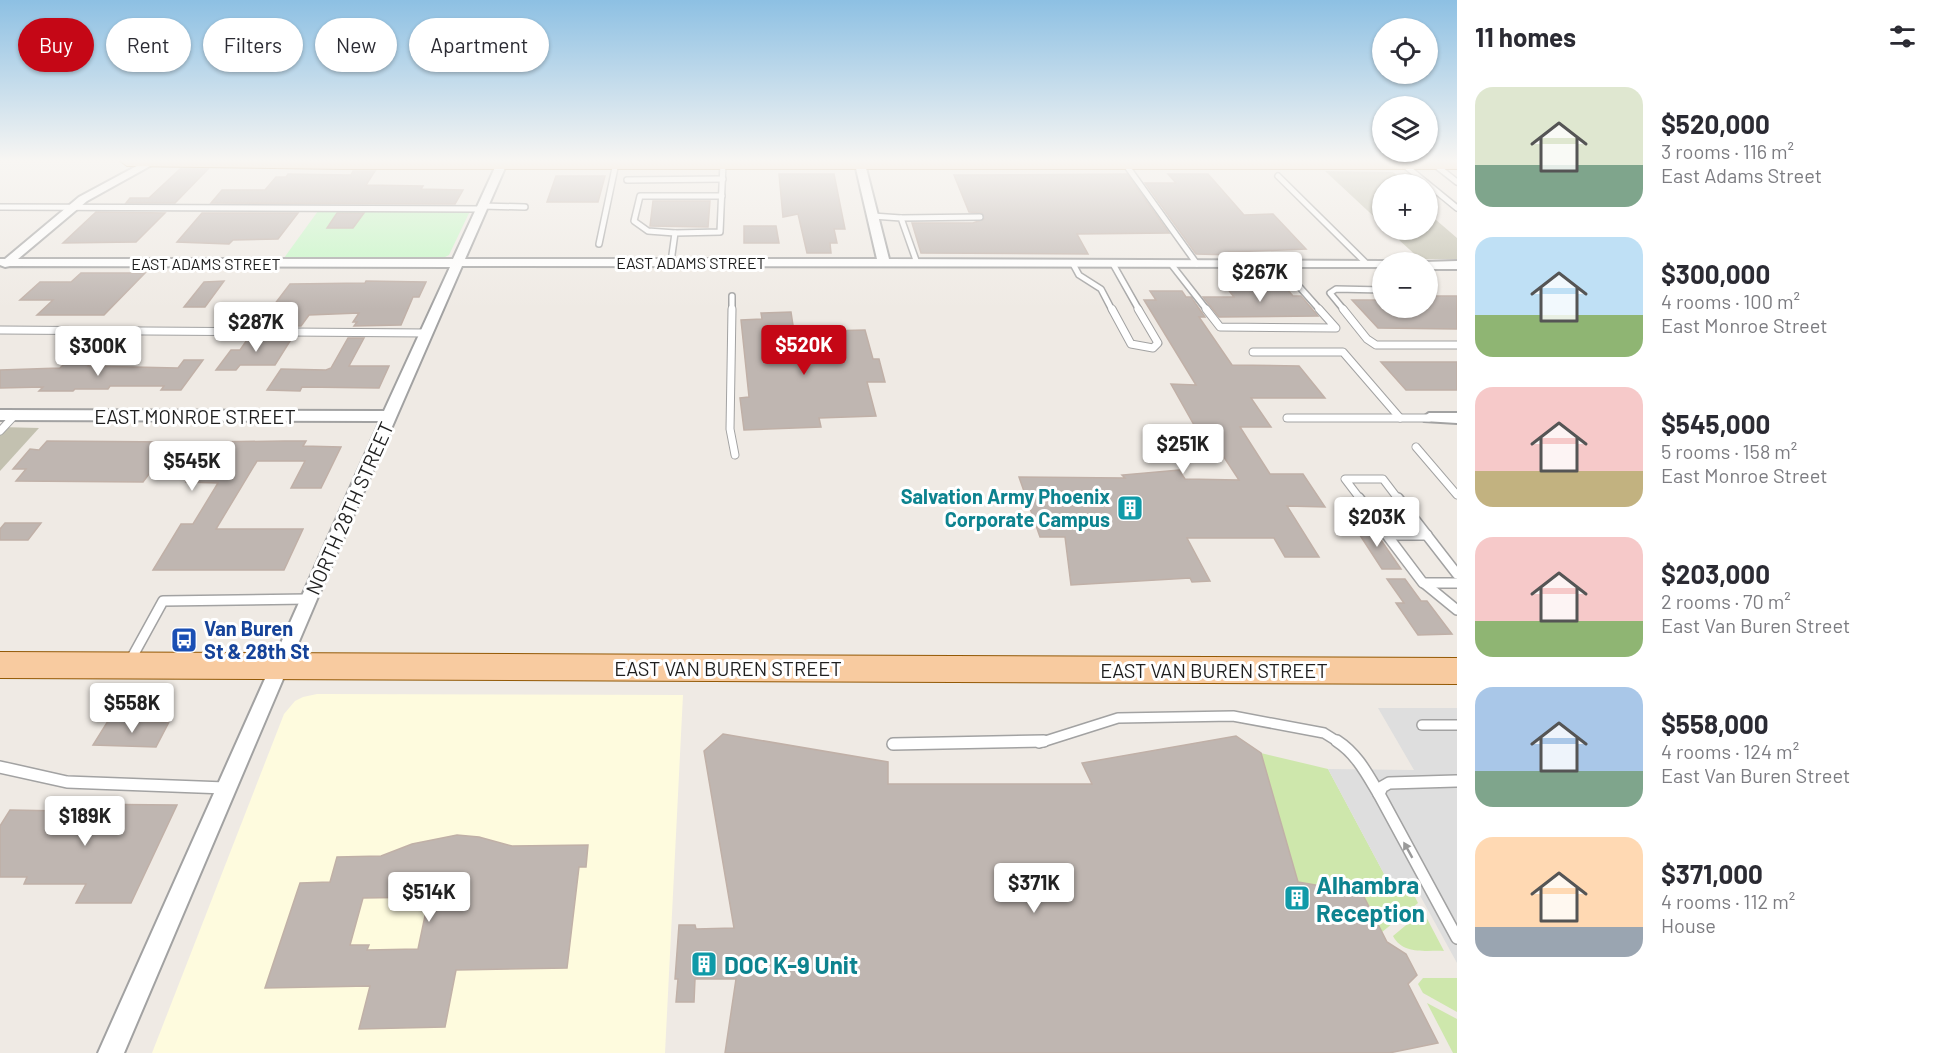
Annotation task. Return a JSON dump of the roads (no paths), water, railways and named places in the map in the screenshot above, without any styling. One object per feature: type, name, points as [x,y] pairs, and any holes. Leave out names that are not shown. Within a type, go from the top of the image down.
[{"type":"main road","name":"EAST VAN BUREN STREET","points":[[0,665],[1457,670]]},
{"type":"street","points":[[3,264],[68,210]]},
{"type":"street","name":"NORTH 28TH STREET","points":[[111,1053],[225,788],[481,210]]},
{"type":"street","points":[[872,210],[884,263]]},
{"type":"street","name":"EAST ADAMS STREET","points":[[3,264],[671,262],[1372,264]]},
{"type":"street","points":[[1438,265],[1457,265]]},
{"type":"street","name":"EAST MONROE STREET","points":[[7,415],[390,416]]},
{"type":"street","points":[[1429,418],[1457,418]]},
{"type":"lane","points":[[599,244],[606,210]]},
{"type":"lane","points":[[637,210],[634,221],[648,231],[675,233],[720,232],[721,210]]},
{"type":"lane","points":[[1158,210],[1197,264]]},
{"type":"lane","points":[[1313,210],[1367,264]]},
{"type":"lane","points":[[873,216],[980,217]]},
{"type":"lane","points":[[902,218],[917,263]]},
{"type":"lane","points":[[671,262],[675,233]]},
{"type":"lane","points":[[1073,264],[1079,275],[1101,289],[1131,344],[1153,348],[1158,343],[1113,264]]},
{"type":"lane","points":[[1171,264],[1220,327],[1336,328],[1279,264]]},
{"type":"lane","points":[[1372,290],[1336,289],[1330,293],[1367,339],[1376,345],[1457,345]]},
{"type":"lane","points":[[732,296],[730,429],[735,455]]},
{"type":"lane","points":[[0,330],[426,333]]},
{"type":"lane","points":[[1253,352],[1343,352],[1400,418]]},
{"type":"lane","points":[[0,431],[7,415]]},
{"type":"lane","points":[[1287,417],[1429,418]]},
{"type":"lane","points":[[1416,447],[1457,495]]},
{"type":"lane","points":[[1457,574],[1383,479],[1345,479],[1423,583],[1457,610]]},
{"type":"lane","points":[[1387,536],[1427,535]]},
{"type":"lane","points":[[1423,583],[1457,583]]},
{"type":"lane","points":[[128,665],[163,602],[308,599]]},
{"type":"lane","points":[[893,744],[1038,743],[1118,718],[1233,716],[1324,733],[1353,753],[1379,794],[1457,938]]},
{"type":"lane","points":[[1422,725],[1457,725]]},
{"type":"lane","points":[[0,767],[67,782],[225,788]]},
{"type":"lane","points":[[1379,794],[1382,787],[1389,783],[1456,781]]},
{"type":"place","name":"Salvation Army Phoenix Corporate Campus","points":[[1130,508]]},
{"type":"place","name":"Van Buren St & 28th St","points":[[184,640]]},
{"type":"place","name":"Alhambra Reception","points":[[1297,898]]},
{"type":"place","name":"DOC K-9 Unit","points":[[704,964]]}]
